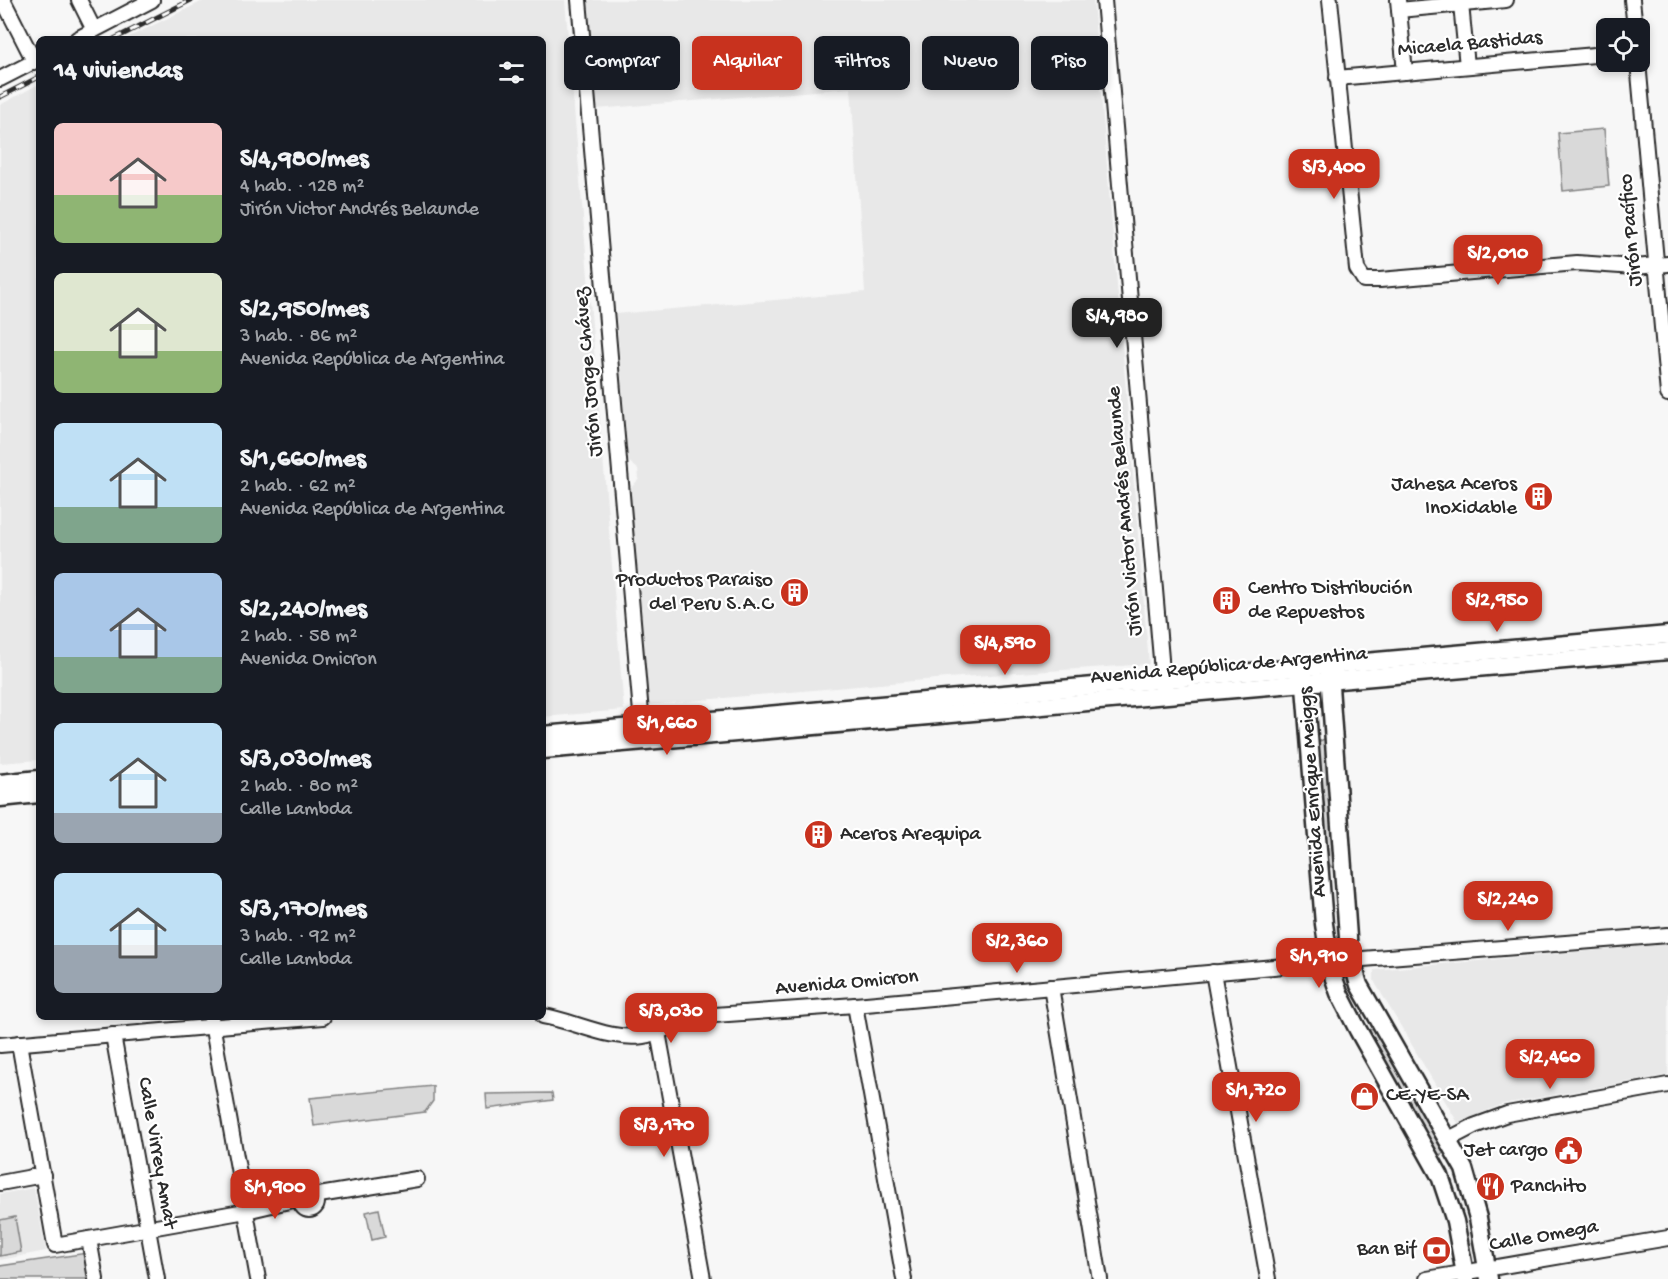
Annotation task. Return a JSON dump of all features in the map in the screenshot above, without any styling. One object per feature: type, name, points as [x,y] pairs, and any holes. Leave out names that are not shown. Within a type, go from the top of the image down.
[{"type":"main road","name":"Avenida República de Argentina","points":[[546,735],[642,733],[1645,645],[1668,635]]},
{"type":"main road","name":"Avenida República de Argentina","points":[[1645,645],[1668,651]]},
{"type":"main road","name":"Avenida Enrique Meiggs","points":[[1329,673],[1350,960],[1359,985],[1377,1019],[1464,1169],[1472,1190],[1488,1274]]},
{"type":"main road","name":"Avenida Enrique Meiggs","points":[[1304,675],[1329,962],[1339,993],[1358,1030],[1440,1176],[1455,1221],[1466,1276]]},
{"type":"main road","name":"Avenida República de Argentina","points":[[546,749],[642,733]]},
{"type":"main road","points":[[1309,737],[1334,736]]},
{"type":"main road","points":[[1,790],[36,781]]},
{"type":"main road","points":[[1,790],[36,794]]},
{"type":"main road","points":[[1324,924],[1346,922]]},
{"type":"main road","points":[[1358,1030],[1377,1019]]},
{"type":"street","points":[[79,0],[94,30]]},
{"type":"street","points":[[83,36],[153,0]]},
{"type":"street","name":"Jirón Jorge Chávez","points":[[579,0],[642,733]]},
{"type":"street","name":"Jirón Victor Andrés Belaunde","points":[[1104,0],[1161,687]]},
{"type":"street","points":[[1330,0],[1336,78],[1357,269],[1359,276],[1364,280],[1577,263],[1616,267],[1662,265]]},
{"type":"street","points":[[1405,72],[1398,5],[1461,4],[1506,0]]},
{"type":"street","points":[[1632,0],[1634,18]]},
{"type":"street","points":[[2,1],[36,58]]},
{"type":"street","points":[[1461,4],[1467,66]]},
{"type":"street","name":"Micaela Bastidas","points":[[1336,78],[1596,55]]},
{"type":"street","points":[[0,79],[36,61]]},
{"type":"street","name":"Jirón Pacífico","points":[[1639,72],[1662,265],[1668,394]]},
{"type":"street","name":"Avenida Omicron","points":[[546,1017],[619,1035],[644,1036],[688,1018],[700,1016],[855,1005],[1350,960],[1668,935]]},
{"type":"street","points":[[1213,972],[1268,1279]]},
{"type":"street","points":[[1051,987],[1100,1279]]},
{"type":"street","points":[[855,1005],[904,1279]]},
{"type":"street","points":[[0,1045],[113,1035],[212,1021],[240,1020]]},
{"type":"street","points":[[212,1021],[258,1279]]},
{"type":"street","points":[[658,1032],[703,1279]]},
{"type":"street","name":"Calle Virrey Amat","points":[[113,1035],[157,1279]]},
{"type":"street","points":[[19,1043],[55,1245],[246,1211],[308,1197],[417,1179]]},
{"type":"street","points":[[1447,1140],[1474,1126],[1507,1114],[1668,1085]]},
{"type":"street","points":[[0,1183],[43,1175]]},
{"type":"street","name":"Calle Omega","points":[[1427,1279],[1488,1274],[1668,1238]]},
{"type":"street","points":[[89,1239],[96,1279]]},
{"type":"shaded area","points":[[205,0],[565,0],[568,36],[564,36],[564,90],[572,90],[624,710],[546,717],[546,36],[131,36]]},
{"type":"shaded area","points":[[588,0],[1093,0],[1096,36],[1031,36],[1031,90],[1101,90],[1149,664],[947,678],[647,705],[629,490],[639,479],[638,469],[628,461],[616,314],[865,292],[851,90],[910,90],[910,36],[814,36],[814,90],[827,90],[596,109],[595,90],[680,90],[680,36],[591,36]]},
{"type":"shaded area","points":[[36,86],[36,760],[0,763],[0,105]]},
{"type":"shaded area","points":[[1604,129],[1609,186],[1563,191],[1558,133]]},
{"type":"shaded area","points":[[1324,739],[1328,741],[1337,864],[1331,867],[1328,861],[1318,742]]},
{"type":"shaded area","points":[[1668,944],[1668,1075],[1503,1104],[1458,1123],[1374,981],[1374,970]]},
{"type":"shaded area","points":[[1374,1028],[1378,1031],[1444,1149],[1444,1153],[1434,1154],[1369,1036],[1370,1030]]},
{"type":"shaded area","points":[[433,1086],[433,1101],[425,1112],[314,1126],[310,1098]]},
{"type":"shaded area","points":[[552,1093],[553,1100],[487,1109],[486,1094]]},
{"type":"shaded area","points":[[34,1188],[46,1251],[0,1260],[0,1194]]},
{"type":"shaded area","points":[[379,1209],[385,1237],[372,1240],[366,1212]]},
{"type":"shaded area","points":[[15,1217],[21,1252],[0,1256],[0,1220]]},
{"type":"shaded area","points":[[87,1253],[93,1279],[0,1279],[0,1266]]},
{"type":"railway","points":[[120,36],[191,0]]},
{"type":"railway","points":[[0,97],[36,79]]},
{"type":"place","name":"Jahesa Aceros Inoxidable","points":[[1538,497]]},
{"type":"place","name":"Productos Paraiso del Peru S.A.C","points":[[794,593]]},
{"type":"place","name":"Centro Distribución de Repuestos","points":[[1227,601]]},
{"type":"place","name":"Aceros Arequipa","points":[[819,835]]},
{"type":"place","name":"CE-YE-SA","points":[[1365,1096]]},
{"type":"place","name":"Jet cargo","points":[[1569,1151]]},
{"type":"place","name":"Panchito","points":[[1490,1187]]},
{"type":"place","name":"Ban Bif","points":[[1437,1250]]}]
